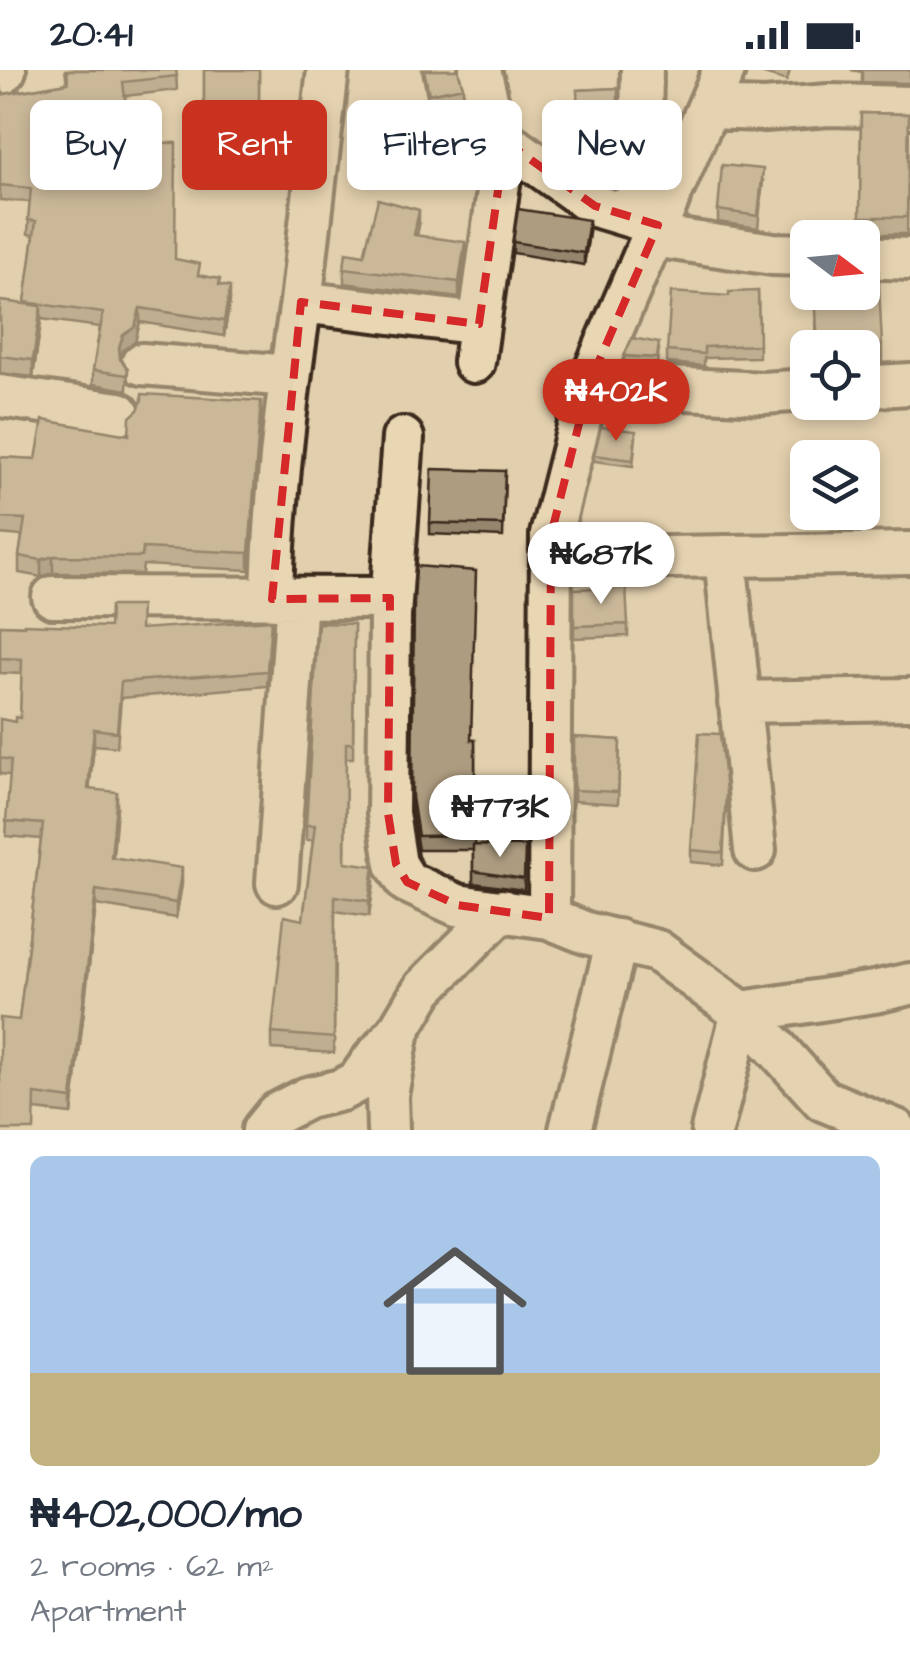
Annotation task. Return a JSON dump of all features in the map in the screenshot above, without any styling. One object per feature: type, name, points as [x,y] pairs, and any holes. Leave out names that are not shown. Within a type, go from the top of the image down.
[{"type":"street","points":[[0,76],[6,70]]},
{"type":"street","points":[[277,883],[284,599],[273,552],[290,376],[328,70]]},
{"type":"street","points":[[480,70],[487,100]]},
{"type":"street","points":[[642,70],[640,181],[647,226]]},
{"type":"street","points":[[549,918],[551,535],[589,384],[647,226],[724,70]]},
{"type":"street","points":[[708,108],[910,107]]},
{"type":"street","points":[[522,153],[595,206],[647,226],[790,254]]},
{"type":"street","points":[[301,302],[476,343],[498,190]]},
{"type":"street","points":[[880,258],[910,259]]},
{"type":"street","points":[[142,364],[290,376]]},
{"type":"street","points":[[589,384],[790,391]]},
{"type":"street","points":[[880,386],[910,384]]},
{"type":"street","points":[[0,396],[120,413]]},
{"type":"street","points":[[402,438],[391,598],[388,813],[396,864],[407,882],[457,905],[549,918],[586,933],[657,951],[742,1012],[823,1100],[896,1130]]},
{"type":"street","points":[[551,559],[910,553]]},
{"type":"street","points":[[725,556],[754,850]]},
{"type":"street","points":[[53,597],[391,598]]},
{"type":"street","points":[[740,702],[910,699]]},
{"type":"street","points":[[263,1130],[276,1114],[307,1098],[341,1090],[358,1081],[400,1030],[424,988],[502,910]]},
{"type":"street","points":[[570,1130],[617,940]]},
{"type":"street","points":[[742,1012],[910,984]]},
{"type":"street","points":[[712,1130],[742,1012]]},
{"type":"street","points":[[388,1130],[387,1096],[400,1030]]},
{"type":"highlighted area","points":[[505,141],[595,206],[658,225],[589,384],[551,535],[549,918],[457,905],[407,882],[396,864],[388,813],[390,598],[272,599],[301,302],[479,324]]},
{"type":"building","points":[[67,70],[176,70],[177,76],[123,82],[125,100],[30,100],[30,188],[0,185],[0,95],[68,83]]},
{"type":"building","points":[[204,70],[259,70],[259,100],[204,100]]},
{"type":"building","points":[[424,70],[458,70],[463,87],[429,94]]},
{"type":"building","points":[[618,88],[618,100],[578,100],[577,90]]},
{"type":"building","points":[[861,113],[909,114],[907,217],[860,217]]},
{"type":"building","points":[[162,143],[176,143],[175,259],[200,264],[198,275],[220,279],[219,285],[230,287],[224,321],[140,308],[135,327],[123,335],[119,347],[127,375],[93,370],[103,313],[25,302],[36,221],[28,220],[31,190],[162,190]]},
{"type":"building","points":[[722,165],[763,169],[758,216],[718,210]]},
{"type":"building","points":[[378,199],[419,210],[414,235],[465,242],[459,282],[344,268],[346,252],[364,255]]},
{"type":"building","points":[[518,209],[589,220],[584,253],[513,242]]},
{"type":"building","points":[[758,291],[759,345],[704,347],[704,354],[667,351],[671,292],[729,296],[729,292]]},
{"type":"building","points":[[0,301],[41,306],[33,360],[0,356]]},
{"type":"building","points":[[880,304],[882,345],[880,330],[817,330],[816,310],[880,310]]},
{"type":"building","points":[[632,338],[659,343],[657,358],[624,356]]},
{"type":"building","points":[[142,394],[261,401],[249,553],[143,548],[142,557],[53,556],[41,560],[19,556],[25,519],[0,518],[0,457],[36,459],[43,420],[129,435],[130,417],[138,410]]},
{"type":"building","points":[[601,427],[636,431],[633,460],[594,455]]},
{"type":"building","points":[[432,469],[505,471],[503,525],[430,523]]},
{"type":"building","points":[[416,566],[476,571],[471,740],[475,740],[475,835],[418,836],[412,797]]},
{"type":"building","points":[[626,587],[628,624],[574,626],[574,589]]},
{"type":"building","points":[[110,606],[141,606],[140,629],[271,620],[267,671],[121,682],[117,732],[94,729],[88,789],[117,792],[111,857],[182,868],[176,903],[96,890],[72,1099],[35,1094],[34,1130],[0,1130],[0,1018],[19,1020],[43,824],[6,821],[11,760],[0,758],[0,719],[15,722],[15,717],[20,718],[22,659],[0,658],[0,625],[109,627]]},
{"type":"building","points":[[318,623],[354,624],[353,743],[346,743],[345,862],[374,866],[369,901],[335,896],[334,1038],[272,1033],[284,916],[303,920],[315,825],[306,825]]},
{"type":"building","points":[[699,733],[720,734],[726,792],[723,853],[691,850]]},
{"type":"building","points":[[574,737],[620,740],[618,792],[574,790]]},
{"type":"building","points":[[473,845],[525,846],[524,879],[473,871]]}]
